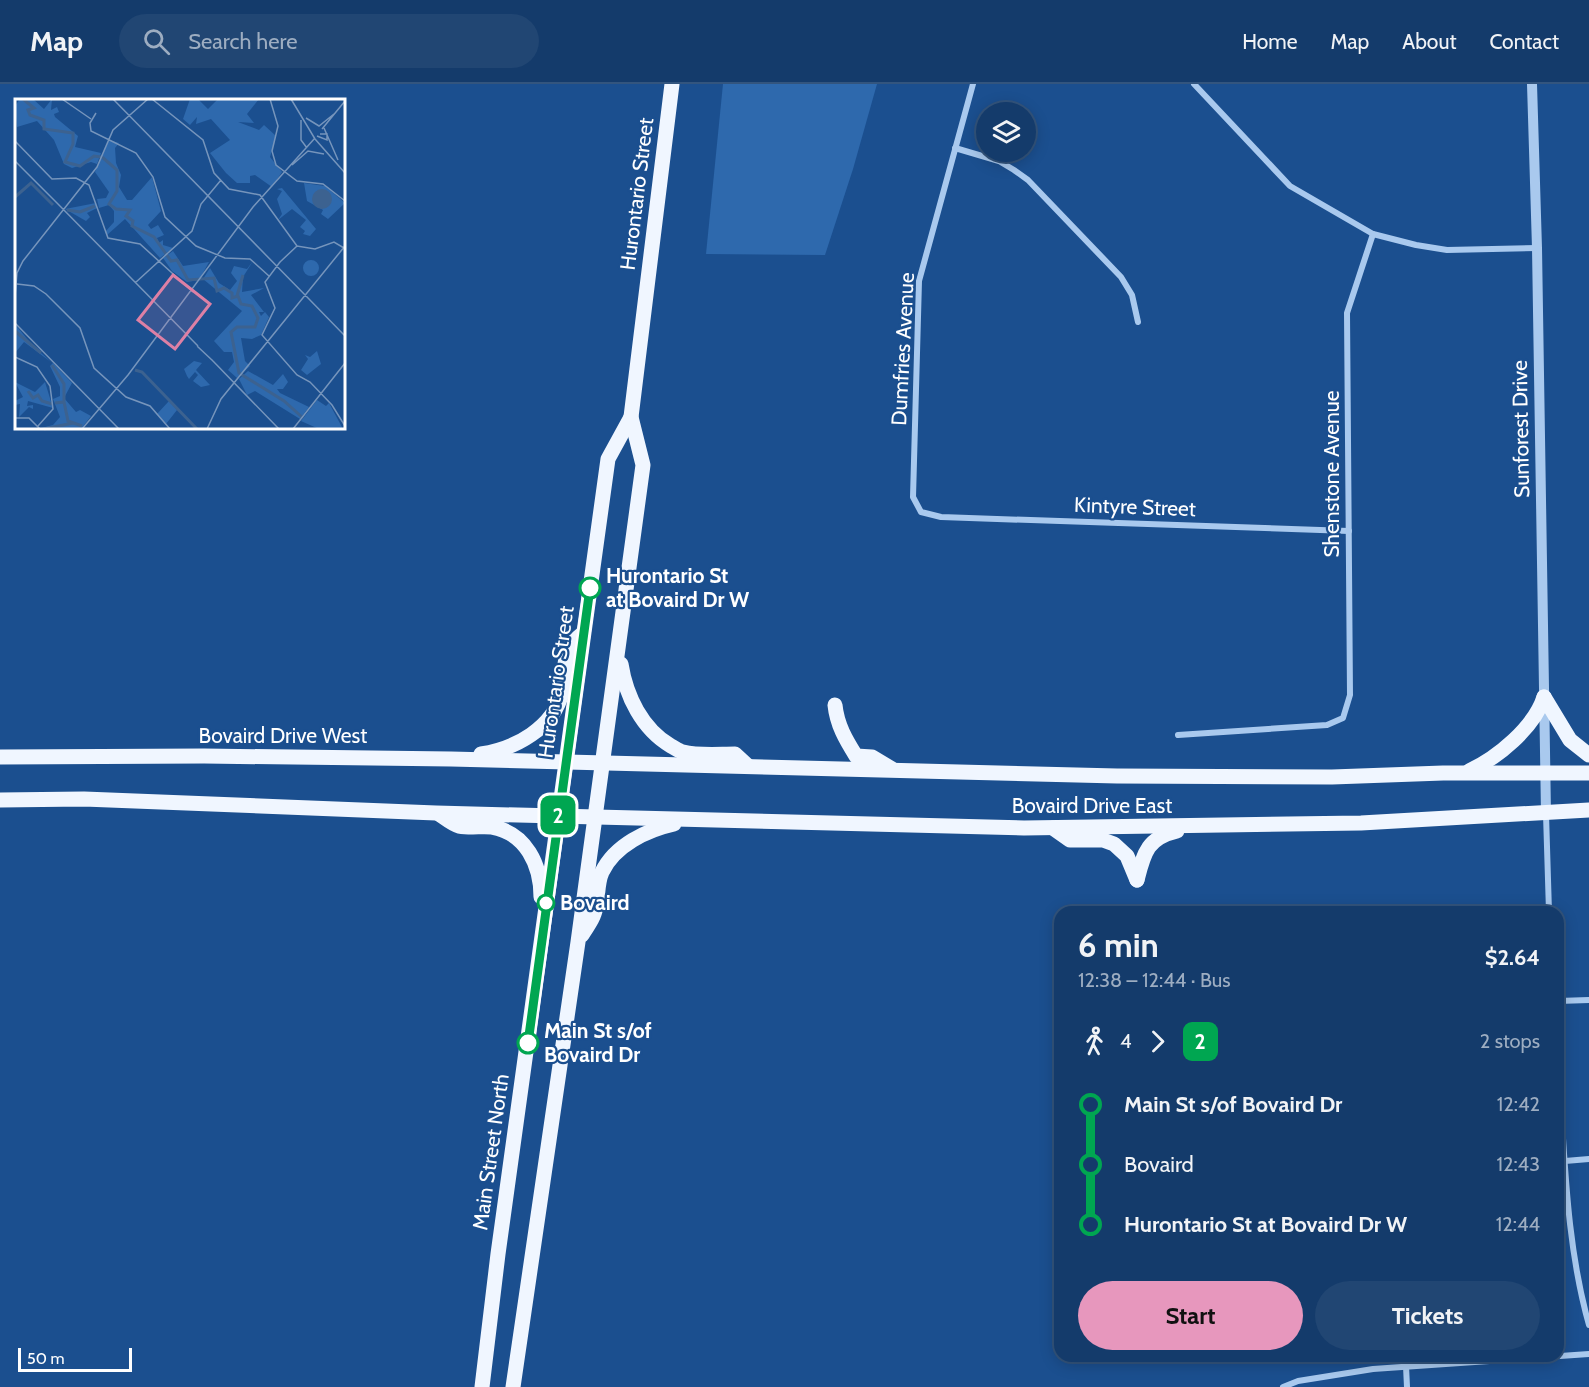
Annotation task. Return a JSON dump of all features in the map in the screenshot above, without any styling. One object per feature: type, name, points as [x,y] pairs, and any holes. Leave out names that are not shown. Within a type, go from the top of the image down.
[{"type":"main road","name":"Hurontario Street","points":[[595,817],[643,465],[631,417],[672,84]]},
{"type":"main road","name":"Hurontario Street","points":[[558,816],[608,459],[631,417]]},
{"type":"main road","points":[[451,759],[486,754],[514,745],[542,726],[555,711],[561,694],[568,647],[583,633]]},
{"type":"main road","points":[[619,648],[623,677],[631,698],[650,729],[665,742],[682,752],[735,754],[748,766]]},
{"type":"main road","points":[[1544,698],[1570,740],[1589,755]]},
{"type":"main road","points":[[1463,774],[1500,753],[1531,720],[1541,707],[1544,698]]},
{"type":"main road","points":[[835,705],[836,718],[842,734],[856,756],[872,757],[895,770]]},
{"type":"main road","name":"Bovaird Drive West","points":[[0,758],[204,756],[603,762]]},
{"type":"main road","name":"Bovaird Drive East","points":[[603,762],[1165,776],[1332,777],[1589,773]]},
{"type":"main road","points":[[0,800],[84,799],[558,816]]},
{"type":"main road","name":"Bovaird Drive East","points":[[558,816],[1053,828],[1361,823],[1589,810]]},
{"type":"main road","points":[[436,813],[459,825],[492,827],[510,832],[528,850],[534,858],[541,883],[542,937]]},
{"type":"main road","name":"Main Street North","points":[[482,1387],[558,816]]},
{"type":"main road","points":[[513,1387],[595,817]]},
{"type":"main road","points":[[578,942],[594,914],[601,873],[614,856],[628,843],[647,832],[696,820]]},
{"type":"main road","points":[[1053,828],[1070,840],[1103,840],[1114,844],[1127,856],[1137,880],[1142,859],[1152,843],[1161,835],[1216,826]]},
{"type":"street","name":"Dumfries Avenue","points":[[921,512],[913,497],[919,281],[973,84]]},
{"type":"street","points":[[1194,84],[1290,186],[1374,234],[1447,250],[1537,248]]},
{"type":"street","name":"Sunforest Drive","points":[[1532,84],[1537,248],[1546,814]]},
{"type":"street","points":[[955,148],[999,161],[1028,180],[1121,277],[1132,295],[1138,322]]},
{"type":"street","name":"Shenstone Avenue","points":[[1178,735],[1327,725],[1343,718],[1350,695],[1347,313],[1374,234]]},
{"type":"street","name":"Kintyre Street","points":[[921,512],[941,517],[1349,531]]},
{"type":"street","points":[[1546,814],[1549,906]]},
{"type":"street","points":[[1564,1001],[1589,1000]]},
{"type":"street","points":[[1564,1147],[1571,1238],[1589,1325]]},
{"type":"street","points":[[1565,1161],[1589,1159]]},
{"type":"street","points":[[1564,1356],[1589,1354]]},
{"type":"street","points":[[1283,1387],[1298,1381],[1336,1373],[1467,1362]]},
{"type":"street","points":[[1406,1366],[1407,1387]]},
{"type":"shaded area","points":[[723,84],[877,84],[825,255],[706,254]]},
{"type":"bus line","name":"2","points":[[528,1043],[590,588]]},
{"type":"place","name":"Hurontario St at Bovaird Dr W","points":[[590,588]]},
{"type":"place","name":"Bovaird","points":[[546,903]]},
{"type":"place","name":"Main St s/of Bovaird Dr","points":[[528,1043]]}]
